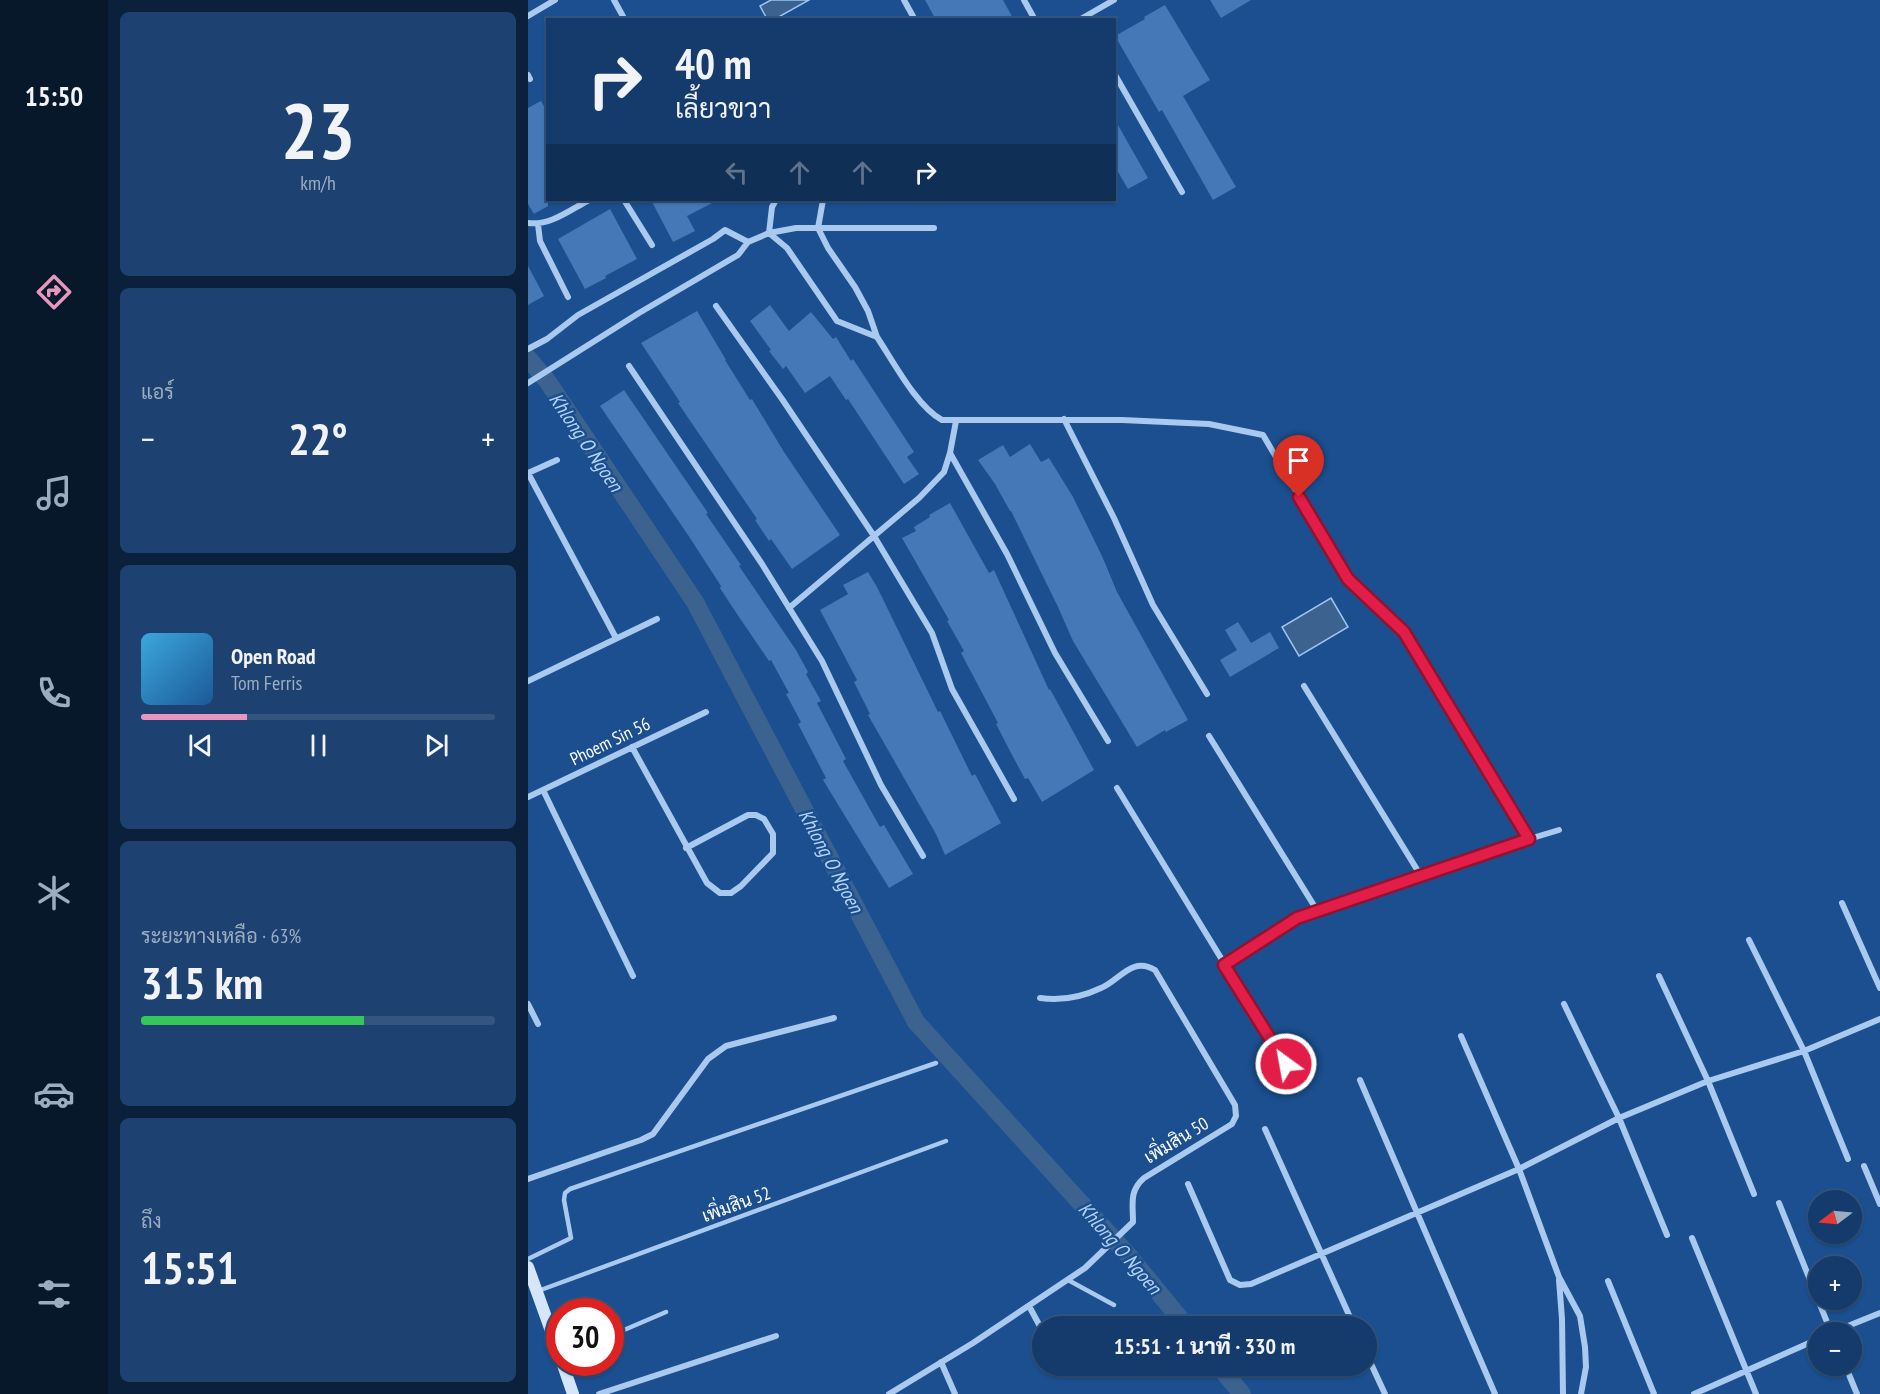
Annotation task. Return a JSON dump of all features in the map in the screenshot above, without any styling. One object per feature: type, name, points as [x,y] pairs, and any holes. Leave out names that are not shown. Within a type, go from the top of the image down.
[{"type":"street","points":[[528,16],[555,0]]},
{"type":"street","points":[[614,0],[624,18]]},
{"type":"street","points":[[904,0],[914,18]]},
{"type":"street","points":[[1024,0],[1034,18]]},
{"type":"street","points":[[1084,18],[1114,0]]},
{"type":"street","points":[[1116,76],[1182,192]]},
{"type":"street","points":[[528,223],[538,224],[550,221],[587,201]]},
{"type":"street","points":[[625,201],[652,245]]},
{"type":"street","points":[[769,232],[772,207],[775,201]]},
{"type":"street","points":[[823,201],[818,228],[828,248],[855,287],[868,311],[877,337],[931,414],[942,420],[1064,419],[1209,424],[1263,435],[1348,579],[1404,632],[1529,839]]},
{"type":"street","points":[[538,224],[540,241],[568,297]]},
{"type":"street","points":[[528,383],[639,313],[738,255],[748,243],[769,232],[796,228],[934,228]]},
{"type":"street","points":[[528,349],[547,339],[579,315],[725,230],[748,243]]},
{"type":"street","points":[[769,232],[787,248],[837,321],[877,337]]},
{"type":"street","points":[[716,306],[783,399],[874,536],[932,633],[952,689],[1014,799]]},
{"type":"street","points":[[629,366],[762,564],[822,661],[881,785],[923,856]]},
{"type":"street","points":[[1064,419],[1114,518],[1153,604],[1207,694]]},
{"type":"street","points":[[789,608],[919,498],[944,472],[956,421]]},
{"type":"street","points":[[950,453],[1007,554],[1055,652],[1108,741]]},
{"type":"street","points":[[557,460],[528,473],[616,638]]},
{"type":"street","points":[[529,679],[657,619]]},
{"type":"street","points":[[1304,686],[1420,876]]},
{"type":"street","name":"Phoem Sin 56","points":[[528,797],[706,712]]},
{"type":"street","points":[[1209,736],[1318,912]]},
{"type":"street","points":[[632,747],[686,848],[707,883],[720,893],[731,892],[741,886],[773,853],[773,834],[764,819],[756,815],[748,815],[686,848]]},
{"type":"street","points":[[1117,788],[1298,1084]]},
{"type":"street","points":[[543,790],[633,976]]},
{"type":"street","points":[[1224,965],[1297,918],[1559,830]]},
{"type":"street","points":[[1842,903],[1880,988]]},
{"type":"street","points":[[1749,940],[1804,1051],[1848,1159]]},
{"type":"street","name":"เพิ่มสิน 50","points":[[889,1394],[1085,1269],[1133,1222],[1132,1196],[1135,1185],[1232,1124],[1236,1116],[1235,1105],[1155,970],[1147,965],[1137,966],[1124,972],[1102,988],[1061,1001],[1040,999]]},
{"type":"street","points":[[1659,975],[1708,1081],[1754,1194]]},
{"type":"street","points":[[528,1004],[538,1024]]},
{"type":"street","points":[[1564,1004],[1619,1118],[1667,1235]]},
{"type":"street","points":[[528,1179],[653,1134],[708,1059],[726,1047],[834,1018]]},
{"type":"street","points":[[1188,1184],[1230,1280],[1240,1285],[1251,1284],[1519,1169],[1619,1118],[1708,1081],[1804,1051],[1880,1020]]},
{"type":"street","points":[[1461,1036],[1519,1169],[1559,1277],[1580,1316],[1586,1367],[1581,1394]]},
{"type":"street","points":[[1360,1080],[1419,1212],[1495,1394]]},
{"type":"street","points":[[1265,1129],[1350,1316]]},
{"type":"street","points":[[1864,1166],[1880,1204]]},
{"type":"street","points":[[1779,1203],[1828,1322]]},
{"type":"street","points":[[1692,1238],[1756,1394]]},
{"type":"street","points":[[528,1267],[546,1319]]},
{"type":"street","points":[[1559,1277],[1563,1394]]},
{"type":"street","points":[[1608,1281],[1654,1394]]},
{"type":"street","points":[[1029,1306],[1034,1316]]},
{"type":"street","points":[[1857,1322],[1880,1313]]},
{"type":"street","points":[[599,1394],[776,1336]]},
{"type":"street","points":[[1694,1394],[1808,1343]]},
{"type":"street","points":[[941,1362],[955,1394]]},
{"type":"street","points":[[567,1376],[573,1394]]},
{"type":"street","points":[[1377,1376],[1385,1394]]},
{"type":"street","points":[[1850,1376],[1857,1394]]},
{"type":"lane","points":[[528,1259],[572,1238],[564,1200],[565,1193],[570,1189],[936,1063]]},
{"type":"lane","name":"เพิ่มสิน 52","points":[[536,1292],[946,1141]]},
{"type":"lane","points":[[1068,1280],[1114,1305]]},
{"type":"lane","points":[[624,1330],[666,1312]]},
{"type":"water","points":[[771,0],[809,0],[777,18],[766,18],[760,6]]},
{"type":"water","points":[[1331,598],[1348,627],[1299,656],[1282,627]]},
{"type":"building","points":[[925,0],[1003,0],[1013,18],[935,18]]},
{"type":"building","points":[[1210,0],[1251,0],[1221,18]]},
{"type":"building","points":[[1165,5],[1210,80],[1183,96],[1236,187],[1213,200],[1162,110],[1159,112],[1116,38],[1116,35],[1145,19],[1144,17]]},
{"type":"building","points":[[541,101],[546,110],[546,201],[548,201],[548,206],[534,214],[528,204],[528,108]]},
{"type":"building","points":[[1116,122],[1148,178],[1128,189],[1116,168]]},
{"type":"building","points":[[652,201],[716,201],[687,216],[695,231],[673,242]]},
{"type":"building","points":[[610,209],[637,259],[585,289],[558,239]]},
{"type":"building","points":[[528,266],[544,296],[528,305]]},
{"type":"building","points":[[770,305],[789,331],[811,312],[833,339],[836,337],[914,452],[907,457],[919,474],[904,484],[848,399],[846,400],[830,376],[805,393],[786,366],[783,369],[750,321]]},
{"type":"building","points":[[697,311],[750,400],[752,399],[784,452],[840,535],[792,569],[771,539],[769,541],[755,520],[757,519],[678,403],[680,402],[641,343]]},
{"type":"building","points":[[624,390],[708,513],[706,514],[796,650],[808,672],[806,674],[821,701],[817,703],[846,759],[843,761],[880,827],[884,825],[913,874],[889,888],[823,780],[826,778],[798,724],[801,722],[786,694],[789,693],[771,660],[769,661],[737,614],[688,535],[600,406]]},
{"type":"building","points":[[1030,444],[1041,462],[1049,458],[1073,497],[1117,592],[1188,720],[1166,732],[1165,730],[1137,747],[1073,641],[1011,511],[978,460],[1003,445],[1010,457]]},
{"type":"building","points":[[950,503],[989,573],[994,570],[1049,690],[1094,770],[1042,802],[1028,778],[1025,779],[1012,755],[961,653],[964,651],[947,621],[949,620],[902,538],[916,531],[914,527],[930,517],[929,515]]},
{"type":"building","points":[[868,572],[938,712],[940,711],[972,776],[975,774],[1001,823],[945,855],[936,834],[868,715],[870,714],[854,682],[857,680],[820,610],[848,594],[843,585]]},
{"type":"building","points":[[1238,622],[1251,643],[1270,632],[1279,648],[1230,677],[1220,660],[1237,650],[1225,630]]},
{"type":"waterway","name":"Khlong O Ngoen","points":[[528,358],[548,382],[695,602],[916,1022],[1129,1256],[1178,1316]]},
{"type":"waterway","name":"Khlong O Ngoen","points":[[1227,1376],[1242,1394]]},
{"type":"route","points":[[1286,1064],[1224,965],[1297,918],[1529,839],[1404,632],[1348,579],[1299,497]]}]
